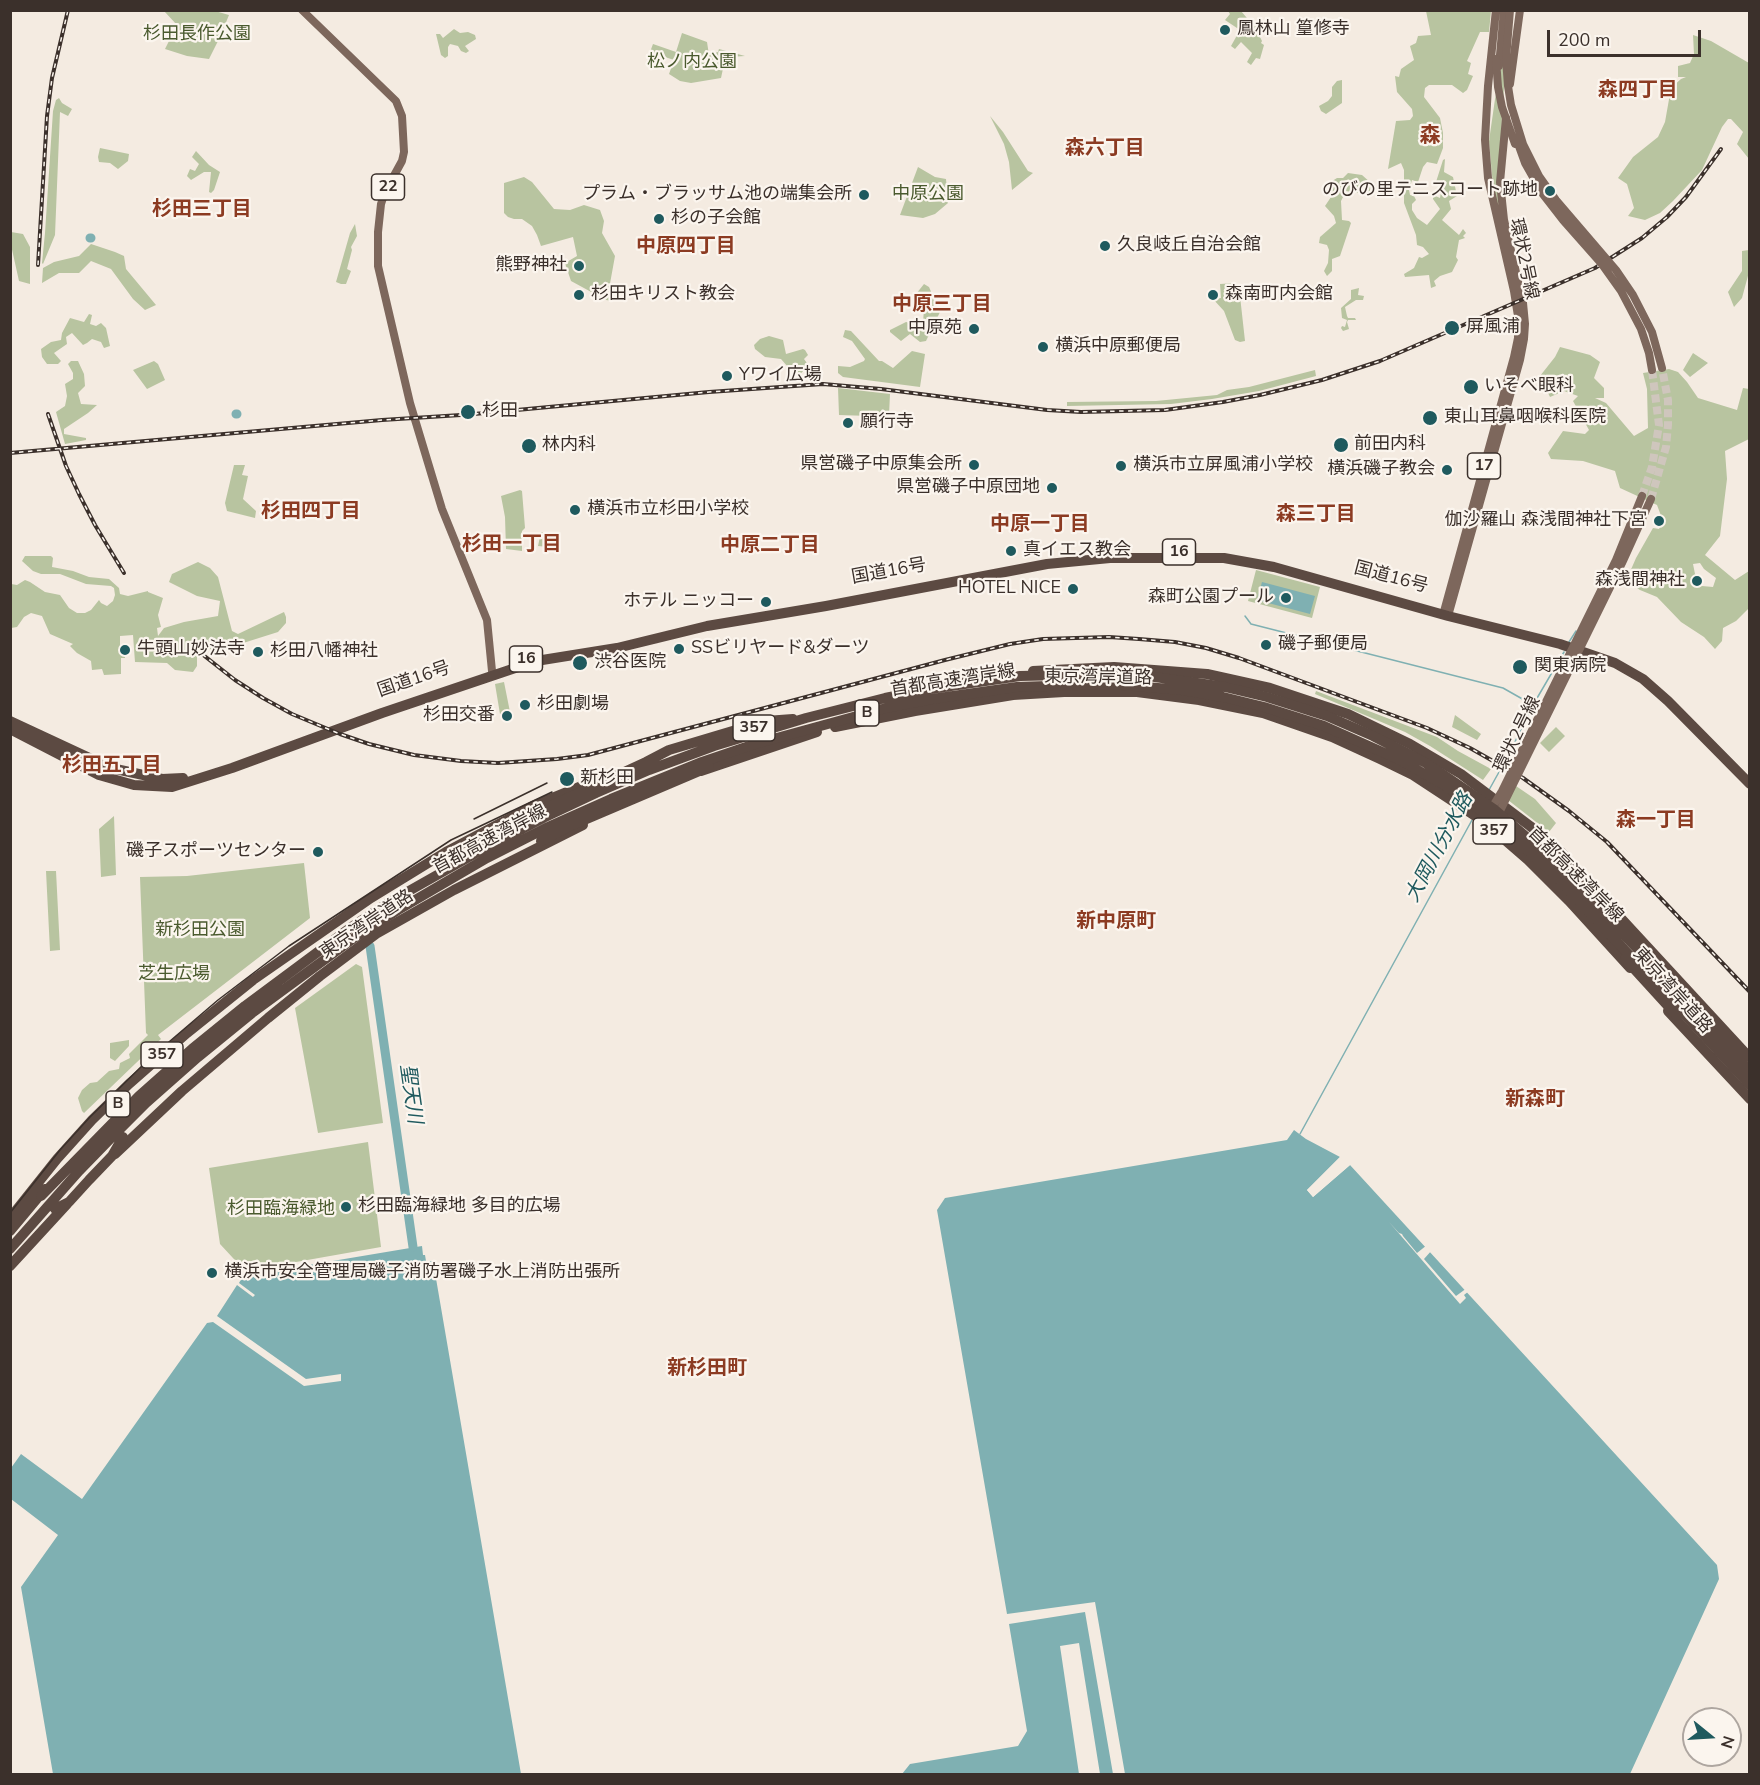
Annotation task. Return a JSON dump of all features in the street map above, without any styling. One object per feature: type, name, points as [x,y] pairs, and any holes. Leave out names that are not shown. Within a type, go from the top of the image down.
[{"type":"highway","name":"国道16号","points":[[10,721],[111,768],[174,780],[535,656],[616,644],[704,622],[903,587],[1050,557],[1193,552],[1275,562],[1446,613],[1604,654],[1635,668],[1671,697],[1749,776]]},
{"type":"highway","name":"国道16号","points":[[10,729],[99,776],[134,785],[172,787],[536,661],[617,648],[704,626],[826,606],[1047,564],[1110,558],[1224,558],[1274,567],[1446,613],[1582,651],[1609,661],[1632,672],[1668,701],[1749,784]]},
{"type":"highway","name":"東京湾岸道路","points":[[10,1218],[68,1146],[129,1084],[218,1008],[253,980],[371,898],[446,852],[525,810],[618,771],[751,729],[845,703],[989,675],[1114,667],[1207,674],[1270,688],[1348,714],[1410,744],[1461,774],[1557,848],[1686,995],[1749,1060]]},
{"type":"highway","name":"首都高速湾岸線","points":[[10,1231],[139,1096],[192,1049],[296,967],[350,928],[393,900],[483,849],[596,793],[649,770],[714,747],[806,718],[885,698],[1020,676],[1109,674],[1183,680],[1225,687],[1267,697],[1327,716],[1373,736],[1425,763],[1472,793],[1513,824],[1551,858],[1590,897],[1749,1071]]},
{"type":"highway","name":"首都高速湾岸線","points":[[10,1249],[79,1171],[146,1103],[198,1057],[252,1013],[354,938],[440,884],[548,827],[610,799],[755,744],[841,720],[932,699],[1017,687],[1108,684],[1182,690],[1223,697],[1314,722],[1376,748],[1424,774],[1490,817],[1553,873],[1749,1085]]},
{"type":"highway","name":"東京湾岸道路","points":[[10,1266],[95,1173],[182,1091],[268,1018],[376,934],[454,890],[687,776],[807,735],[847,724],[1013,695],[1137,692],[1199,700],[1263,712],[1332,737],[1413,775],[1483,821],[1528,860],[1569,901],[1749,1098]]},
{"type":"highway","name":"東京湾岸道路","points":[[1301,698],[1421,768]]},
{"type":"highway","points":[[1263,712],[1337,735],[1421,768],[1444,787],[1493,816],[1585,881],[1593,887],[1749,1060]]},
{"type":"highway","points":[[446,852],[481,840],[669,750],[766,721],[806,718]]},
{"type":"highway","points":[[454,890],[515,853],[568,827],[700,771],[755,744]]},
{"type":"highway","points":[[1510,830],[1623,943],[1649,977],[1675,1019]]},
{"type":"highway","points":[[1510,830],[1749,1098]]},
{"type":"highway","name":"東京湾岸道路","points":[[1623,943],[1686,995]]},
{"type":"highway","name":"B","points":[[41,1196],[63,1162],[102,1120],[208,1023],[286,957]]},
{"type":"highway","name":"357","points":[[10,1260],[55,1209],[69,1202],[112,1156],[123,1137],[191,1074],[241,1032],[268,1018]]},
{"type":"main road","name":"22","points":[[302,10],[396,101],[402,116],[404,152],[381,204],[378,266],[410,403],[442,508],[487,620],[492,671]]},
{"type":"main road","points":[[1486,147],[1490,111],[1499,67],[1502,10]]},
{"type":"main road","points":[[1502,10],[1496,59],[1498,87],[1508,128],[1538,187],[1601,262],[1622,291],[1657,369],[1652,332],[1633,295],[1616,270],[1561,208],[1543,183],[1523,144],[1509,97],[1507,74],[1514,10]]},
{"type":"main road","points":[[1502,10],[1504,87],[1520,152]]},
{"type":"main road","name":"環状2号線","points":[[1446,613],[1518,338],[1518,316],[1488,178],[1486,147],[1486,111],[1502,10]]},
{"type":"main road","points":[[1513,110],[1511,65],[1514,10]]},
{"type":"main road","name":"環状2号線","points":[[1446,613],[1520,360],[1524,339],[1524,303],[1504,220],[1500,182],[1514,10]]},
{"type":"main road","name":"環状2号線","points":[[1493,816],[1622,563],[1647,497]]},
{"type":"green space","name":"杉田長作公園","points":[[164,11],[215,11],[229,15],[209,59],[187,56],[165,49],[177,25]]},
{"type":"green space","points":[[1228,11],[1241,11],[1252,24],[1260,26],[1259,35],[1264,45],[1260,59],[1256,58],[1251,65],[1247,62],[1252,53],[1241,42],[1235,49],[1231,46],[1240,30],[1225,20],[1230,14]]},
{"type":"green space","points":[[1426,11],[1491,11],[1489,32],[1480,32],[1467,61],[1471,63],[1468,74],[1473,76],[1467,90],[1463,93],[1452,85],[1429,85],[1425,88],[1424,97],[1440,118],[1443,148],[1437,164],[1427,162],[1418,182],[1412,180],[1410,195],[1416,200],[1412,204],[1412,210],[1417,218],[1427,225],[1440,209],[1433,195],[1440,198],[1439,183],[1436,182],[1445,159],[1444,172],[1453,177],[1457,196],[1449,201],[1451,209],[1442,220],[1459,235],[1463,229],[1466,233],[1463,236],[1465,238],[1459,240],[1456,257],[1458,260],[1452,272],[1440,276],[1434,281],[1436,286],[1431,288],[1429,275],[1405,277],[1404,274],[1414,268],[1419,257],[1422,258],[1429,254],[1423,247],[1417,245],[1416,235],[1404,203],[1404,170],[1401,163],[1388,169],[1396,121],[1410,120],[1413,116],[1412,109],[1397,92],[1395,76],[1399,77],[1401,69],[1414,60],[1410,46],[1416,43],[1418,36],[1431,35]]},
{"type":"green space","points":[[454,29],[460,33],[468,32],[475,35],[476,39],[465,46],[469,51],[466,53],[458,46],[450,44],[448,56],[445,58],[441,55],[436,34],[440,34],[443,38]]},
{"type":"green space","name":"松ノ内公園","points":[[682,33],[707,42],[709,55],[718,52],[719,49],[745,56],[729,57],[724,64],[721,78],[691,83],[680,81],[669,74],[674,60],[650,52],[653,44],[676,52]]},
{"type":"green space","points":[[1693,35],[1711,41],[1749,63],[1749,159],[1737,144],[1743,132],[1731,119],[1728,119],[1702,170],[1673,201],[1660,213],[1645,220],[1628,216],[1634,208],[1627,184],[1618,178],[1633,157],[1658,137],[1665,122],[1671,88],[1686,77],[1678,77],[1678,66],[1690,63],[1694,54]]},
{"type":"green space","points":[[1505,49],[1507,50],[1502,114],[1500,213],[1493,186],[1489,141]]},
{"type":"green space","points":[[1342,80],[1342,103],[1326,114],[1319,106],[1328,101],[1332,96],[1332,87],[1337,81]]},
{"type":"green space","points":[[59,98],[62,103],[72,109],[68,116],[60,112],[55,235],[43,264],[53,111],[56,100]]},
{"type":"green space","points":[[990,116],[1028,171],[1033,173],[1012,190],[1009,162],[1004,144]]},
{"type":"green space","points":[[100,148],[129,154],[128,161],[118,169],[110,163],[99,162]]},
{"type":"green space","points":[[196,151],[209,165],[220,172],[211,193],[209,192],[211,172],[204,172],[191,180],[187,176],[190,169],[195,171],[199,164],[192,157]]},
{"type":"green space","name":"中原公園","points":[[918,167],[935,177],[946,179],[948,203],[935,214],[923,218],[900,215]]},
{"type":"green space","points":[[1348,173],[1362,175],[1371,183],[1370,192],[1365,194],[1346,191],[1341,201],[1342,220],[1351,223],[1340,256],[1332,259],[1332,271],[1327,276],[1324,271],[1328,263],[1329,250],[1327,245],[1319,243],[1320,237],[1336,223],[1334,216],[1325,206],[1331,197],[1326,189],[1329,183],[1337,178],[1343,178]]},
{"type":"green space","points":[[524,177],[532,182],[554,209],[570,210],[584,205],[600,210],[604,221],[602,233],[615,256],[609,289],[615,297],[613,301],[606,300],[571,281],[565,263],[577,256],[573,237],[541,246],[532,226],[522,219],[508,217],[504,213],[504,183]]},
{"type":"green space","points":[[355,224],[357,236],[351,247],[347,269],[351,271],[346,284],[341,284],[336,282],[350,233]]},
{"type":"green space","points":[[11,232],[23,234],[30,247],[30,284],[19,281],[11,245]]},
{"type":"green space","points":[[91,244],[124,256],[126,269],[156,305],[145,310],[133,299],[111,269],[91,261],[79,273],[59,273],[42,283],[43,268],[54,262],[79,256]]},
{"type":"green space","points":[[1749,250],[1749,272],[1742,298],[1734,307],[1728,292],[1742,271],[1742,251]]},
{"type":"green space","points":[[1236,283],[1239,287],[1245,341],[1240,342],[1235,340],[1224,311],[1213,299],[1221,298],[1220,284]]},
{"type":"green space","points":[[924,284],[929,287],[940,312],[926,341],[920,342],[910,334],[901,341],[890,330],[906,322],[923,326],[924,305],[916,294]]},
{"type":"green space","points":[[1359,288],[1358,295],[1364,296],[1363,300],[1356,300],[1345,307],[1348,318],[1356,320],[1348,320],[1349,329],[1343,331],[1341,328],[1345,327],[1347,320],[1342,318],[1341,308],[1351,299],[1351,290]]},
{"type":"green space","points":[[89,314],[92,315],[90,324],[96,326],[101,323],[106,328],[110,346],[104,348],[101,342],[92,339],[83,345],[72,333],[66,337],[67,344],[54,353],[61,361],[58,364],[47,364],[42,357],[41,349],[51,342],[61,340],[70,318],[84,322]]},
{"type":"green space","points":[[845,330],[851,331],[879,361],[893,368],[912,351],[925,354],[920,387],[843,377],[838,373],[838,366],[850,367],[865,359],[852,341],[843,337]]},
{"type":"green space","points":[[769,336],[783,340],[786,354],[805,350],[808,355],[804,359],[809,366],[800,374],[794,374],[781,359],[765,357],[755,349],[754,345],[760,339]]},
{"type":"green space","points":[[1560,347],[1590,355],[1600,362],[1594,378],[1604,388],[1604,398],[1595,398],[1606,403],[1634,436],[1648,428],[1647,389],[1643,373],[1669,369],[1678,372],[1698,398],[1737,410],[1743,388],[1749,389],[1749,439],[1725,451],[1727,479],[1720,536],[1705,555],[1735,580],[1749,571],[1749,608],[1736,621],[1723,628],[1722,641],[1715,649],[1704,637],[1681,622],[1657,597],[1626,581],[1653,528],[1659,529],[1663,521],[1657,505],[1620,488],[1615,471],[1583,461],[1551,459],[1548,453],[1563,431],[1585,434],[1589,430],[1573,401],[1578,396],[1564,391],[1550,397],[1540,376]],"holes":[[[1700,563],[1716,578],[1713,587],[1702,586],[1695,574],[1693,564]]]},
{"type":"green space","points":[[1693,353],[1708,363],[1690,377],[1683,370]]},
{"type":"green space","points":[[71,361],[78,361],[84,374],[85,386],[78,393],[81,404],[97,405],[64,429],[64,434],[86,438],[86,440],[65,444],[56,412],[65,406],[67,396],[65,384],[73,379],[73,373],[68,364]]},
{"type":"green space","points":[[154,361],[158,364],[165,380],[147,389],[133,370]]},
{"type":"green space","points":[[1315,370],[1316,376],[1259,391],[1212,399],[1171,404],[1067,406],[1067,402],[1156,401],[1217,395],[1227,390],[1249,387]]},
{"type":"green space","points":[[838,388],[890,394],[889,415],[871,417],[839,415]]},
{"type":"green space","points":[[234,465],[245,465],[242,475],[248,476],[243,499],[256,511],[255,518],[227,511],[225,503]]},
{"type":"green space","points":[[522,491],[525,528],[522,531],[522,551],[506,549],[505,517],[501,496]]},
{"type":"green space","points":[[541,532],[557,534],[558,548],[538,546]]},
{"type":"green space","points":[[25,556],[51,556],[53,558],[52,567],[89,577],[109,579],[119,588],[120,594],[128,596],[148,591],[163,598],[158,615],[161,627],[157,628],[158,636],[164,628],[218,616],[220,601],[197,596],[169,582],[172,574],[198,562],[210,568],[218,577],[232,631],[238,634],[284,612],[286,623],[278,632],[221,650],[214,651],[196,639],[187,645],[197,657],[197,666],[193,672],[175,670],[167,663],[135,662],[133,635],[120,636],[120,653],[125,653],[125,658],[121,658],[121,674],[104,675],[102,669],[92,670],[91,661],[77,653],[70,646],[73,644],[50,634],[42,616],[31,613],[24,617],[17,627],[11,628],[11,584],[17,585],[25,580],[45,592],[60,595],[69,608],[77,613],[91,610],[99,600],[107,606],[113,601],[114,588],[86,584],[60,574],[41,574],[33,571],[22,561]]},
{"type":"green space","points":[[1256,570],[1320,587],[1312,618],[1248,601]]},
{"type":"green space","points":[[504,682],[510,712],[500,714],[495,684]]},
{"type":"green space","points":[[1316,691],[1437,737],[1491,769],[1483,780],[1405,732],[1315,694]]},
{"type":"green space","points":[[1455,715],[1481,734],[1477,740],[1452,727]]},
{"type":"green space","points":[[1556,727],[1565,736],[1549,752],[1540,743]]},
{"type":"green space","points":[[1516,786],[1535,799],[1556,823],[1549,832],[1508,800]]},
{"type":"green space","points":[[114,816],[116,875],[101,877],[99,829]]},
{"type":"green space","name":"新杉田公園","points":[[304,863],[310,918],[158,1035],[161,1039],[84,1113],[78,1098],[82,1090],[90,1083],[97,1082],[109,1071],[119,1069],[120,1063],[130,1058],[129,1054],[148,1035],[146,1033],[140,877],[187,876]]},
{"type":"green space","points":[[46,871],[56,871],[60,950],[50,951]]},
{"type":"green space","points":[[356,964],[362,967],[383,1123],[318,1133],[295,1008]]},
{"type":"green space","points":[[129,1040],[129,1046],[115,1061],[110,1058],[110,1043]]},
{"type":"green space","name":"杉田臨海緑地","points":[[368,1142],[381,1247],[245,1271],[220,1244],[209,1168]]},
{"type":"water","name":"森町公園プール","points":[[1262,582],[1315,596],[1310,614],[1257,600]]},
{"type":"water","points":[[1294,1130],[1340,1157],[1307,1190],[1313,1197],[1350,1165],[1717,1565],[1719,1579],[1630,1774],[1125,1774],[1095,1602],[1007,1614],[937,1210],[945,1198],[1287,1140]]},
{"type":"water","points":[[422,1246],[426,1261],[433,1261],[521,1774],[53,1774],[21,1587],[58,1535],[11,1499],[11,1468],[21,1454],[82,1499],[207,1323],[213,1322],[304,1386],[341,1381],[341,1374],[306,1379],[217,1316],[237,1285],[253,1297],[255,1295],[239,1283],[243,1276]]},
{"type":"water","points":[[1085,1612],[1113,1774],[1100,1774],[1079,1643],[1060,1646],[1079,1774],[902,1774],[910,1764],[1018,1746],[1027,1731],[1009,1624]]},
{"type":"pier","points":[[1340,1157],[1343,1159],[1311,1190],[1313,1193],[1348,1163],[1350,1165],[1313,1197],[1307,1190]]},
{"type":"pier","points":[[1389,1222],[1417,1253],[1427,1245],[1432,1250],[1424,1259],[1456,1296],[1467,1288],[1469,1291],[1464,1295],[1466,1298],[1460,1304]]},
{"type":"waterway","points":[[1245,616],[1251,624],[1503,688],[1533,705]]},
{"type":"waterway","name":"大岡川分水路","points":[[1569,642],[1576,631]]},
{"type":"waterway","name":"大岡川分水路","points":[[1489,790],[1533,705],[1564,652]]},
{"type":"waterway","name":"大岡川分水路","points":[[1300,1134],[1472,820]]},
{"type":"waterway","name":"聖天川","points":[[370,946],[413,1247]]},
{"type":"tunnel","points":[[1651,499],[1666,447],[1668,425],[1668,400],[1662,368]]},
{"type":"tunnel","points":[[1642,496],[1652,467],[1659,425],[1652,370]]},
{"type":"tram line","points":[[474,819],[547,783]]},
{"type":"tram line","points":[[10,1213],[60,1150],[90,1117],[149,1059],[218,1000],[289,946],[451,840],[552,792]]},
{"type":"railway","points":[[38,265],[47,116],[52,78],[68,10]]},
{"type":"railway","points":[[474,414],[823,384],[1081,412],[1165,410],[1260,395],[1322,380],[1380,361],[1595,268],[1642,238],[1667,217],[1686,197],[1721,149]]},
{"type":"railway","points":[[48,414],[66,466],[79,494],[124,573]]},
{"type":"railway","points":[[10,453],[461,415]]},
{"type":"railway","points":[[188,643],[235,680],[263,698],[292,714],[340,734],[414,755],[498,763],[588,755],[1010,644],[1043,639],[1109,637],[1175,642],[1206,648],[1239,658],[1427,728],[1470,748],[1523,778],[1607,842],[1750,992]]},
{"type":"place","name":"鳳林山 篁修寺","points":[[1225,30]]},
{"type":"place","name":"のびの里テニスコート跡地","points":[[1550,191]]},
{"type":"place","name":"プラム・ブラッサム池の端集会所","points":[[864,195]]},
{"type":"place","name":"杉の子会館","points":[[659,219]]},
{"type":"place","name":"久良岐丘自治会館","points":[[1105,246]]},
{"type":"place","name":"熊野神社","points":[[579,266]]},
{"type":"place","name":"杉田キリスト教会","points":[[579,295]]},
{"type":"place","name":"森南町内会館","points":[[1213,295]]},
{"type":"place","name":"屏風浦","points":[[1452,328]]},
{"type":"place","name":"中原苑","points":[[974,329]]},
{"type":"place","name":"横浜中原郵便局","points":[[1043,347]]},
{"type":"place","name":"Yワイ広場","points":[[727,376]]},
{"type":"place","name":"いそべ眼科","points":[[1471,387]]},
{"type":"place","name":"杉田","points":[[468,412]]},
{"type":"place","name":"東山耳鼻咽喉科医院","points":[[1430,418]]},
{"type":"place","name":"願行寺","points":[[848,423]]},
{"type":"place","name":"前田内科","points":[[1341,445]]},
{"type":"place","name":"林内科","points":[[529,446]]},
{"type":"place","name":"県営磯子中原集会所","points":[[974,465]]},
{"type":"place","name":"横浜市立屏風浦小学校","points":[[1121,466]]},
{"type":"place","name":"横浜磯子教会","points":[[1447,470]]},
{"type":"place","name":"県営磯子中原団地","points":[[1052,488]]},
{"type":"place","name":"横浜市立杉田小学校","points":[[575,510]]},
{"type":"place","name":"伽沙羅山 森浅間神社下宮","points":[[1659,521]]},
{"type":"place","name":"真イエス教会","points":[[1011,551]]},
{"type":"place","name":"森浅間神社","points":[[1697,581]]},
{"type":"place","name":"HOTEL NICE","points":[[1073,589]]},
{"type":"place","name":"森町公園プール","points":[[1286,598]]},
{"type":"place","name":"ホテル ニッコー","points":[[766,602]]},
{"type":"place","name":"磯子郵便局","points":[[1266,645]]},
{"type":"place","name":"SSビリヤード&ダーツ","points":[[679,649]]},
{"type":"place","name":"牛頭山妙法寺","points":[[125,650]]},
{"type":"place","name":"杉田八幡神社","points":[[258,652]]},
{"type":"place","name":"渋谷医院","points":[[580,663]]},
{"type":"place","name":"関東病院","points":[[1520,667]]},
{"type":"place","name":"杉田劇場","points":[[525,705]]},
{"type":"place","name":"杉田交番","points":[[507,716]]},
{"type":"place","name":"新杉田","points":[[567,779]]},
{"type":"place","name":"磯子スポーツセンター","points":[[318,852]]},
{"type":"place","name":"杉田臨海緑地 多目的広場","points":[[346,1207]]},
{"type":"place","name":"横浜市安全管理局磯子消防署磯子水上消防出張所","points":[[212,1273]]},
{"type":"district","name":"森四丁目","points":[[1638,91]]},
{"type":"district","name":"森","points":[[1430,137]]},
{"type":"district","name":"森六丁目","points":[[1105,149]]},
{"type":"district","name":"杉田三丁目","points":[[202,210]]},
{"type":"district","name":"中原四丁目","points":[[686,247]]},
{"type":"district","name":"中原三丁目","points":[[942,305]]},
{"type":"district","name":"杉田四丁目","points":[[311,512]]},
{"type":"district","name":"森三丁目","points":[[1316,515]]},
{"type":"district","name":"中原一丁目","points":[[1040,525]]},
{"type":"district","name":"杉田一丁目","points":[[512,545]]},
{"type":"district","name":"中原二丁目","points":[[770,546]]},
{"type":"district","name":"杉田五丁目","points":[[112,766]]},
{"type":"district","name":"森一丁目","points":[[1656,821]]},
{"type":"district","name":"新中原町","points":[[1116,922]]},
{"type":"district","name":"新森町","points":[[1535,1100]]},
{"type":"district","name":"新杉田町","points":[[707,1369]]},
{"type":"park label","name":"芝生広場","points":[[174,975]]}]
